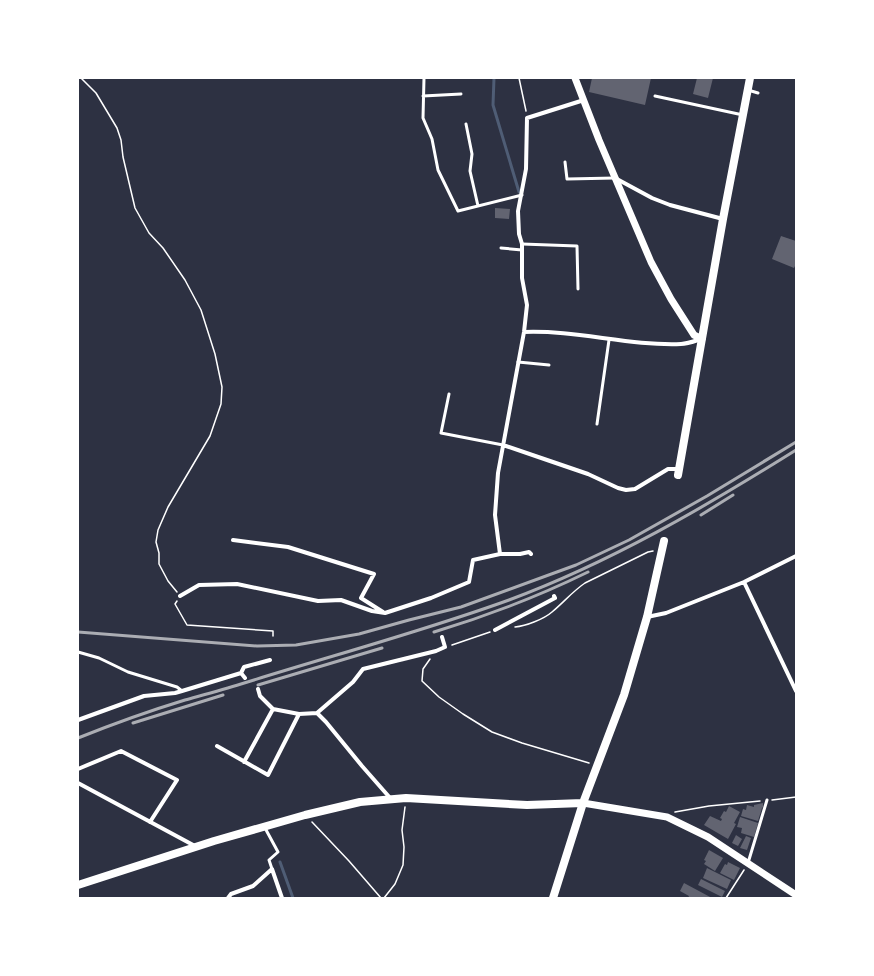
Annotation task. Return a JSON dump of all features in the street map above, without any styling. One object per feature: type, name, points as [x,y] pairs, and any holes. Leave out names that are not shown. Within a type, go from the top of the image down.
[{"type":"main road","points":[[678,472],[723,219],[750,78]]},
{"type":"main road","points":[[553,898],[583,803],[624,695],[647,617],[664,541]]},
{"type":"main road","points":[[78,885],[264,826],[360,802],[406,798],[528,805],[583,803]]},
{"type":"street","points":[[576,78],[599,140],[651,262],[671,299],[694,336],[702,339]]},
{"type":"street","points":[[500,554],[495,515],[498,473],[524,332],[527,305],[522,278],[522,244],[519,234],[518,212],[526,169],[528,118],[584,100]]},
{"type":"street","points":[[615,178],[652,198],[670,205],[723,219]]},
{"type":"street","points":[[524,332],[541,331],[629,343],[682,344],[702,339]]},
{"type":"street","points":[[503,445],[550,460],[626,490],[635,489],[668,469],[678,472]]},
{"type":"street","points":[[233,540],[288,547],[374,574],[361,598],[385,613]]},
{"type":"street","points":[[180,596],[199,585],[237,584],[318,601],[341,600],[372,611],[385,613],[431,598],[469,582],[473,560],[500,554],[520,554],[529,552],[531,554]]},
{"type":"street","points":[[647,617],[666,613],[744,582],[796,556]]},
{"type":"street","points":[[744,582],[796,691]]},
{"type":"street","points":[[495,630],[555,598],[554,596]]},
{"type":"street","points":[[431,598],[432,603]]},
{"type":"street","points":[[258,689],[260,696],[273,709],[299,714],[317,713],[352,682],[363,669],[436,652],[444,647],[442,637]]},
{"type":"street","points":[[78,720],[144,696],[175,693],[241,673],[244,667],[270,660]]},
{"type":"street","points":[[241,673],[245,678]]},
{"type":"street","points":[[244,762],[273,709]]},
{"type":"street","points":[[317,713],[391,799]]},
{"type":"street","points":[[217,746],[268,775],[299,714]]},
{"type":"street","points":[[78,769],[121,751],[176,780],[150,822]]},
{"type":"street","points":[[78,783],[196,847]]},
{"type":"street","points":[[583,803],[667,817],[708,837],[796,895]]},
{"type":"street","points":[[228,898],[231,894],[253,886],[272,869],[282,898]]},
{"type":"lane","points":[[424,78],[423,118],[432,139],[438,170],[458,211],[522,195]]},
{"type":"lane","points":[[747,90],[758,93]]},
{"type":"lane","points":[[423,96],[461,94]]},
{"type":"lane","points":[[655,96],[743,115]]},
{"type":"lane","points":[[466,124],[472,154],[470,171],[478,206]]},
{"type":"lane","points":[[566,162],[567,179],[615,178]]},
{"type":"lane","points":[[522,244],[577,246],[578,289]]},
{"type":"lane","points":[[501,248],[522,250]]},
{"type":"lane","points":[[597,424],[610,340]]},
{"type":"lane","points":[[518,362],[549,365]]},
{"type":"lane","points":[[449,394],[441,433],[503,445]]},
{"type":"lane","points":[[78,652],[99,658],[128,672],[177,686],[182,691]]},
{"type":"lane","points":[[748,863],[767,800]]},
{"type":"lane","points":[[264,826],[278,852],[270,860],[272,869]]},
{"type":"path","points":[[81,78],[96,93],[117,128],[121,140],[123,157],[135,208],[149,233],[163,248],[185,280],[200,310],[215,354],[222,387],[221,404],[210,436],[168,507],[158,530],[156,542],[159,553],[159,564],[168,581],[180,596],[175,604],[187,625],[273,631],[272,636]]},
{"type":"path","points":[[519,78],[528,118]]},
{"type":"path","points":[[444,647],[495,630],[524,626],[551,613],[578,588],[586,583],[648,552],[661,551]]},
{"type":"path","points":[[436,652],[423,669],[422,681],[439,697],[463,714],[492,732],[522,743],[597,765]]},
{"type":"path","points":[[667,817],[677,811],[683,810],[796,797]]},
{"type":"path","points":[[384,898],[395,884],[403,865],[404,847],[402,830],[406,798]]},
{"type":"path","points":[[305,815],[349,861],[381,898]]},
{"type":"path","points":[[726,898],[748,863]]},
{"type":"building","points":[[592,78],[651,78],[645,105],[589,92]]},
{"type":"building","points":[[697,78],[713,78],[708,98],[693,94]]},
{"type":"building","points":[[495,208],[510,209],[509,219],[495,218]]},
{"type":"building","points":[[781,236],[796,241],[796,264],[794,268],[772,259]]},
{"type":"building","points":[[763,803],[758,821],[741,816],[743,809],[746,810],[747,805],[754,807],[754,805]]},
{"type":"building","points":[[729,806],[740,812],[734,823],[736,824],[728,839],[704,825],[710,816],[721,821],[722,819],[720,818]]},
{"type":"building","points":[[740,817],[758,823],[754,837],[741,833],[742,828],[737,827]]},
{"type":"building","points":[[736,835],[742,839],[738,846],[732,843]]},
{"type":"building","points":[[746,836],[751,838],[747,850],[740,848]]},
{"type":"building","points":[[709,850],[723,858],[715,871],[704,864],[706,861],[704,860]]},
{"type":"building","points":[[728,862],[740,868],[734,880],[720,873],[725,864],[727,865]]},
{"type":"building","points":[[707,868],[731,880],[727,889],[703,878]]},
{"type":"building","points":[[701,879],[725,891],[722,897],[698,885]]},
{"type":"building","points":[[684,883],[712,898],[688,898],[689,896],[680,891]]},
{"type":"waterway","points":[[494,78],[493,105],[519,192]]},
{"type":"waterway","points":[[280,862],[293,898]]},
{"type":"railway","points":[[78,632],[257,646],[296,645],[359,634],[461,607],[576,565],[629,540],[707,496],[796,442]]},
{"type":"railway","points":[[78,738],[172,704],[443,623],[547,585],[584,569],[657,532],[796,450]]},
{"type":"railway","points":[[701,515],[733,495]]},
{"type":"railway","points":[[434,632],[512,605],[588,572]]},
{"type":"railway","points":[[258,685],[382,648]]},
{"type":"railway","points":[[133,723],[223,695]]}]
